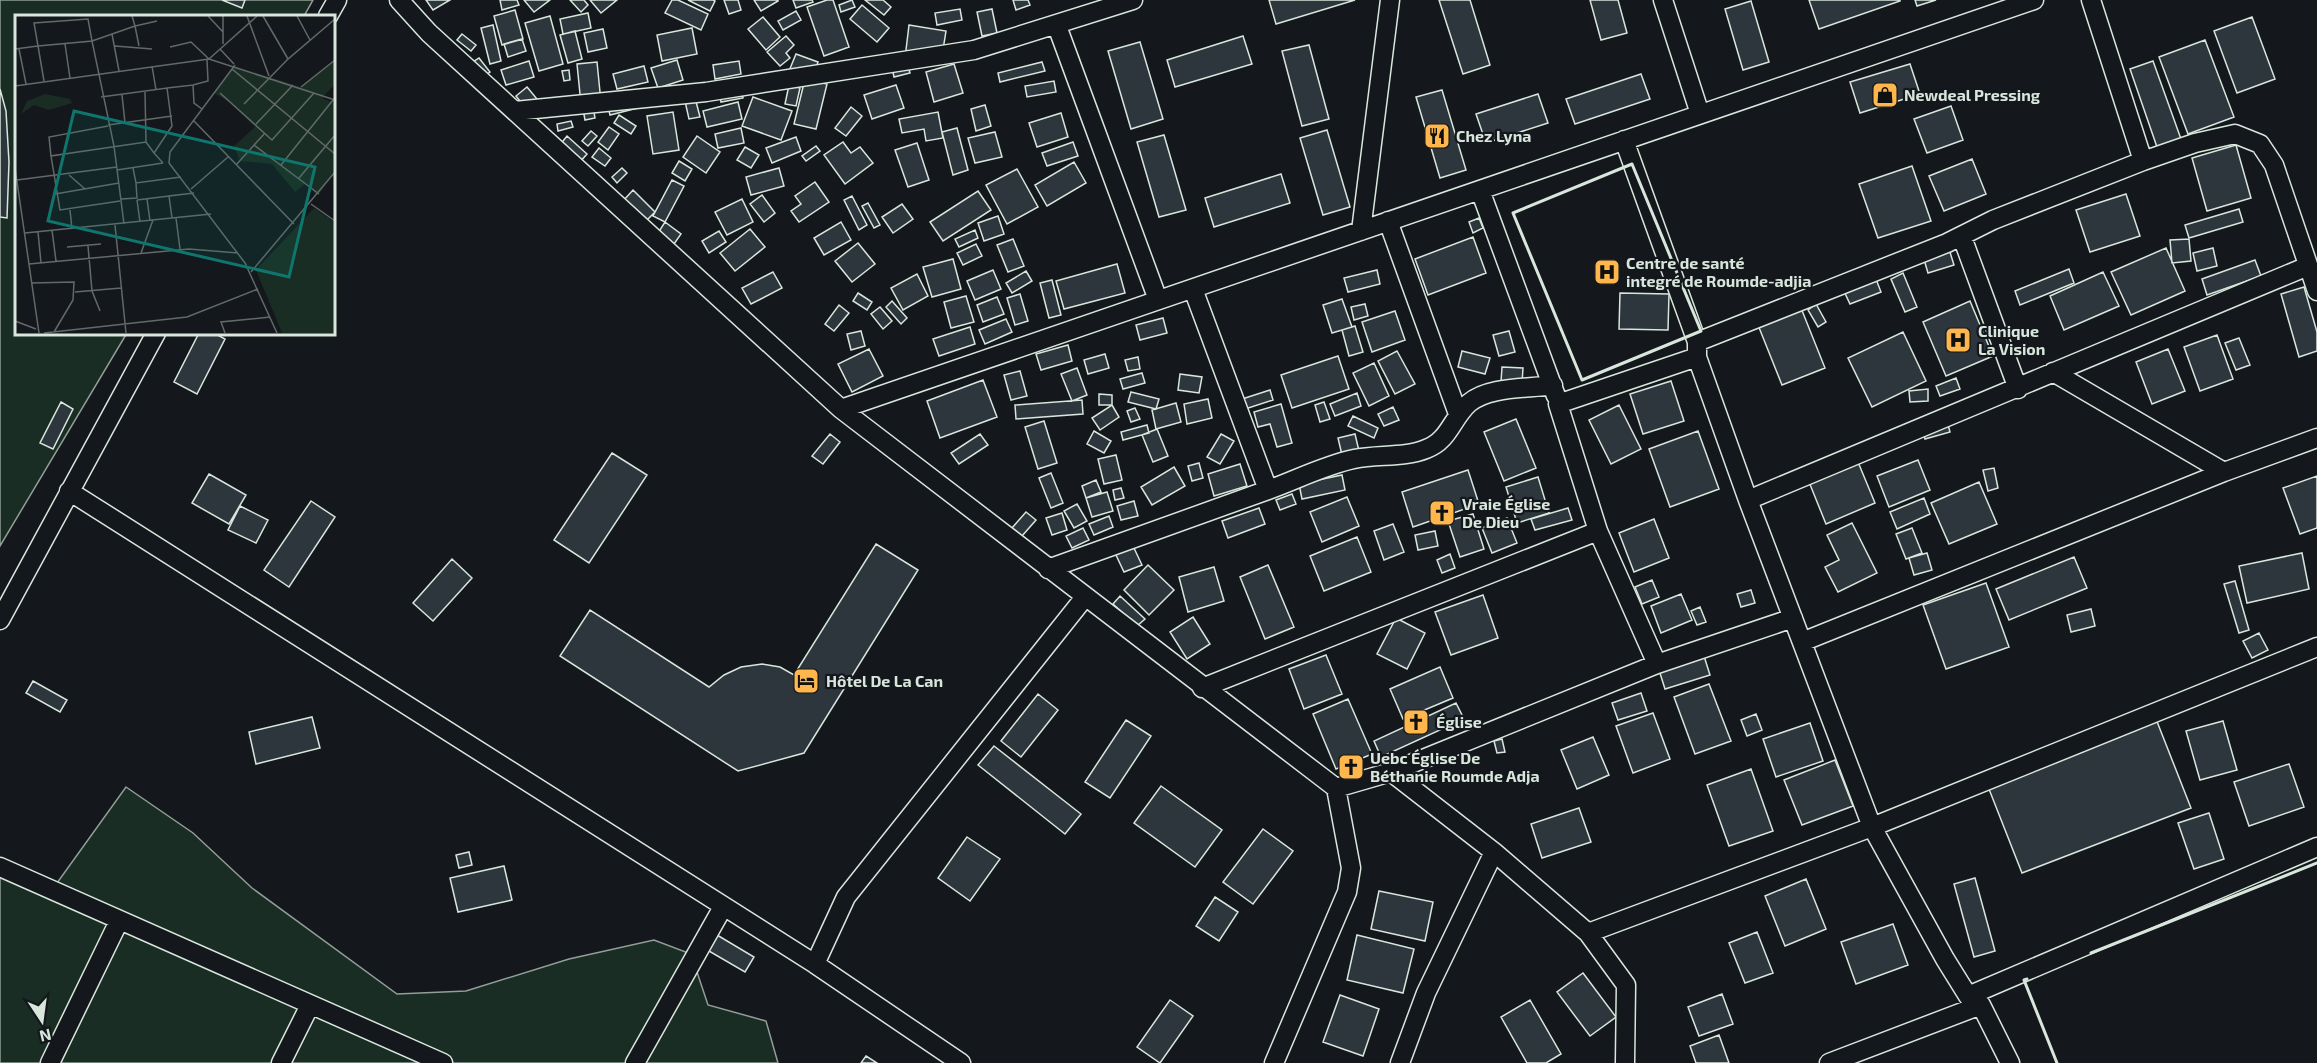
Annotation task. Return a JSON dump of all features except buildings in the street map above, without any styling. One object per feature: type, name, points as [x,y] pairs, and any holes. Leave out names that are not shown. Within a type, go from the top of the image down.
[{"type":"street","points":[[329,15],[337,0]]},
{"type":"street","points":[[399,0],[429,33],[841,409],[1202,688],[1336,788],[1351,868],[1347,892],[1274,1063]]},
{"type":"street","points":[[515,111],[706,92],[974,50],[1057,26],[1133,0]]},
{"type":"street","points":[[1361,231],[1390,0]]},
{"type":"street","points":[[1663,0],[1700,114]]},
{"type":"street","points":[[841,409],[2034,0]]},
{"type":"street","points":[[2091,0],[2143,161]]},
{"type":"street","points":[[1057,26],[1158,300]]},
{"type":"street","points":[[1558,404],[1697,349],[1962,237],[1993,220],[2143,161],[2195,143],[2235,134],[2260,144],[2274,165],[2317,291]]},
{"type":"street","points":[[1624,140],[1748,500],[1872,827],[1945,960],[1975,1000],[2010,1063]]},
{"type":"street","points":[[1480,190],[1553,385],[1598,531],[1657,664]]},
{"type":"street","points":[[1388,221],[1458,414]]},
{"type":"street","points":[[1962,237],[2018,389]]},
{"type":"street","points":[[1748,500],[2308,266]]},
{"type":"street","points":[[1192,289],[1268,490]]},
{"type":"street","points":[[0,620],[155,334]]},
{"type":"street","points":[[2052,372],[2224,472]]},
{"type":"street","points":[[1048,569],[1352,459],[1382,454],[1411,454],[1428,449],[1442,441],[1458,414],[1480,396],[1553,385]]},
{"type":"street","points":[[1802,642],[2224,472],[2317,438]]},
{"type":"street","points":[[69,491],[815,964],[961,1063]]},
{"type":"street","points":[[1202,688],[1598,531]]},
{"type":"street","points":[[815,964],[846,897],[1085,597]]},
{"type":"street","points":[[1336,788],[1391,772],[1657,664],[1793,618]]},
{"type":"street","points":[[1588,933],[1872,827],[2317,648]]},
{"type":"street","points":[[1391,772],[1494,852],[1588,933],[1626,984],[1625,1063]]},
{"type":"street","points":[[1829,1063],[2317,847]]},
{"type":"street","points":[[1400,1063],[1426,993],[1494,852]]},
{"type":"street","points":[[0,867],[444,1063]]},
{"type":"street","points":[[635,1063],[723,907]]},
{"type":"street","points":[[50,1063],[119,921]]},
{"type":"street","points":[[281,1063],[310,1005]]},
{"type":"green space","points":[[0,0],[313,0],[305,15],[15,15],[15,334],[126,334],[0,546]]},
{"type":"green space","points":[[126,787],[193,833],[252,888],[397,994],[466,991],[569,959],[654,940],[691,954],[708,1005],[766,1021],[778,1063],[0,1063],[0,861],[47,897]]},
{"type":"wall","points":[[1632,164],[1701,331],[1582,380],[1513,213],[1632,164]]},
{"type":"wall","points":[[2091,953],[2317,863]]},
{"type":"wall","points":[[2027,979],[2024,980],[2057,1063]]},
{"type":"place","name":"Newdeal Pressing","points":[[1885,95]]},
{"type":"place","name":"Chez Lyna","points":[[1437,136]]},
{"type":"place","name":"Centre de santé integré de Roumde-adjia","points":[[1607,272]]},
{"type":"place","name":"Clinique La Vision","points":[[1958,340]]},
{"type":"place","name":"Vraie Église De Dieu","points":[[1442,513]]},
{"type":"place","name":"Hôtel De La Can","points":[[806,681]]},
{"type":"place","name":"Église","points":[[1416,722]]},
{"type":"place","name":"Uebc Église De Béthanie Roumde Adja","points":[[1351,767]]}]
